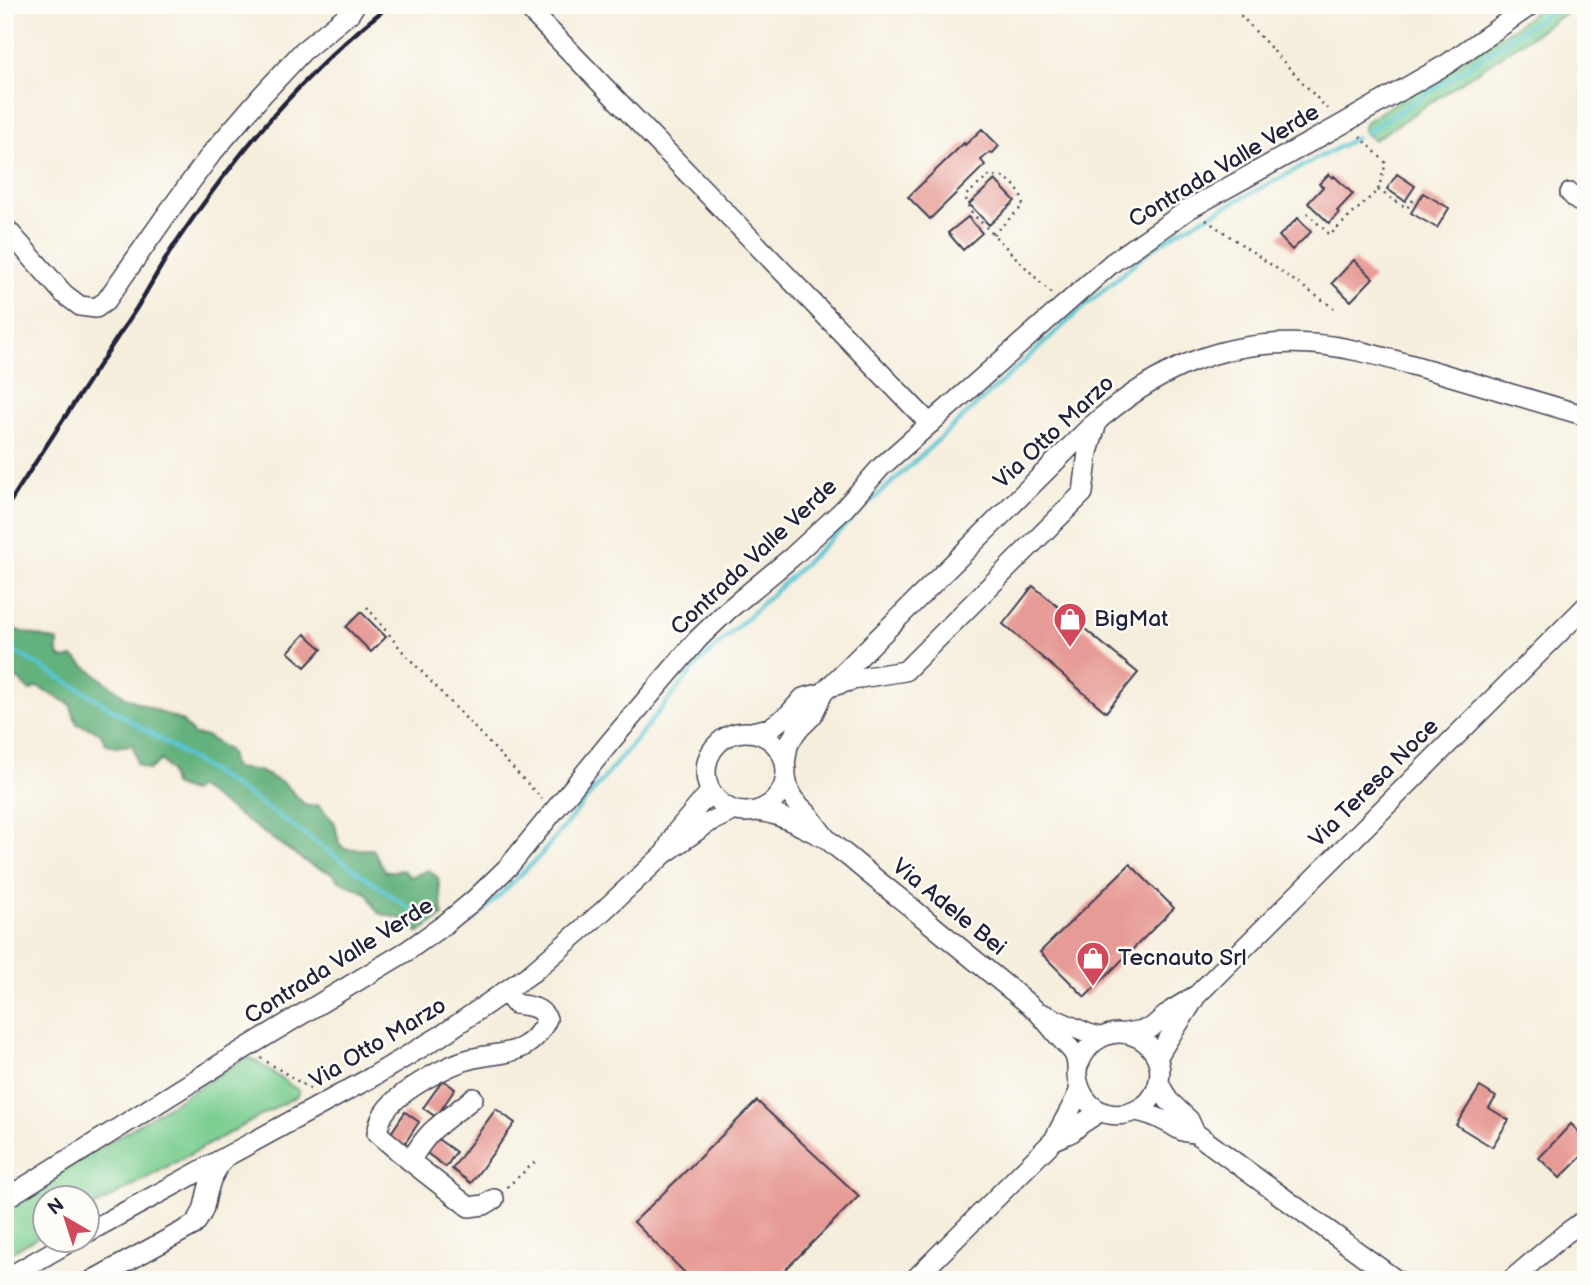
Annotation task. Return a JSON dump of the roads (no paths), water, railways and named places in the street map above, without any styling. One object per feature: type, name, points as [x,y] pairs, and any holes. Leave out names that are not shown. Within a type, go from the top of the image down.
[{"type":"street","points":[[5,227],[64,294],[80,306],[96,308],[106,301],[212,153],[303,51],[355,5]]},
{"type":"street","points":[[525,5],[930,424]]},
{"type":"street","name":"Contrada Valle Verde","points":[[5,1199],[424,940],[474,900],[509,866],[698,639],[843,510],[881,467],[1112,263],[1189,209],[1447,64],[1531,5]]},
{"type":"street","name":"Via Otto Marzo","points":[[785,771],[788,745],[811,716],[826,690],[1099,418],[1128,395],[1171,370],[1237,349],[1274,344],[1314,344],[1385,357],[1586,416]]},
{"type":"street","points":[[826,690],[860,678],[905,671],[1083,493],[1088,452],[1099,418]]},
{"type":"street","name":"Via Teresa Noce","points":[[1157,1058],[1196,996],[1586,606]]},
{"type":"street","name":"Via Otto Marzo","points":[[751,732],[770,728],[789,714],[803,698],[826,690]]},
{"type":"street","points":[[785,771],[783,788],[775,800],[766,807],[745,813],[733,811],[719,803],[710,792],[706,778],[709,755],[726,737],[751,732],[762,735],[780,751],[785,771],[790,793],[827,839]]},
{"type":"street","name":"Via Otto Marzo","points":[[664,854],[676,832],[710,792]]},
{"type":"street","name":"Via Otto Marzo","points":[[102,1224],[409,1055],[533,972],[664,854],[708,823],[733,811]]},
{"type":"street","points":[[756,811],[784,817],[827,839]]},
{"type":"street","name":"Via Adele Bei","points":[[827,839],[1040,1013],[1074,1054],[1078,1066]]},
{"type":"street","points":[[494,1199],[484,1205],[469,1207],[377,1133],[387,1110],[409,1090],[454,1065],[523,1048],[541,1030],[547,1019],[543,1012],[534,1007],[515,1004],[505,992]]},
{"type":"street","name":"Via Teresa Noce","points":[[1125,1033],[1151,1028],[1172,1010],[1196,996]]},
{"type":"street","name":"Via Adele Bei","points":[[1040,1013],[1100,1037]]},
{"type":"street","points":[[1112,1033],[1125,1033],[1144,1041],[1152,1049],[1160,1070],[1159,1083],[1151,1100],[1136,1111],[1125,1115],[1112,1115],[1092,1105],[1080,1089],[1078,1066],[1082,1054],[1090,1044],[1112,1033]]},
{"type":"street","points":[[1159,1083],[1168,1100],[1189,1120],[1195,1133],[1396,1280]]},
{"type":"street","points":[[914,1280],[1054,1140],[1080,1089]]},
{"type":"street","points":[[410,1161],[437,1126],[473,1098]]},
{"type":"street","points":[[1054,1140],[1072,1132],[1101,1111]]},
{"type":"street","points":[[1136,1111],[1167,1122],[1181,1132],[1195,1133]]},
{"type":"street","points":[[93,1280],[194,1225],[204,1212],[209,1186],[225,1157]]},
{"type":"street","points":[[1511,1280],[1564,1234],[1586,1219]]},
{"type":"street","points":[[5,1279],[49,1254]]},
{"type":"waterway","points":[[1365,133],[1559,5]]},
{"type":"waterway","points":[[438,941],[474,920],[539,857],[699,663],[1078,312],[1149,251],[1179,231],[1356,138]]},
{"type":"waterway","points":[[5,646],[90,695],[253,798],[429,922]]},
{"type":"railway","points":[[5,510],[172,249],[224,176],[301,85],[359,30],[390,5]]},
{"type":"place","name":"BigMat","points":[[1070,649]]},
{"type":"place","name":"Tecnauto Srl","points":[[1093,988]]}]
